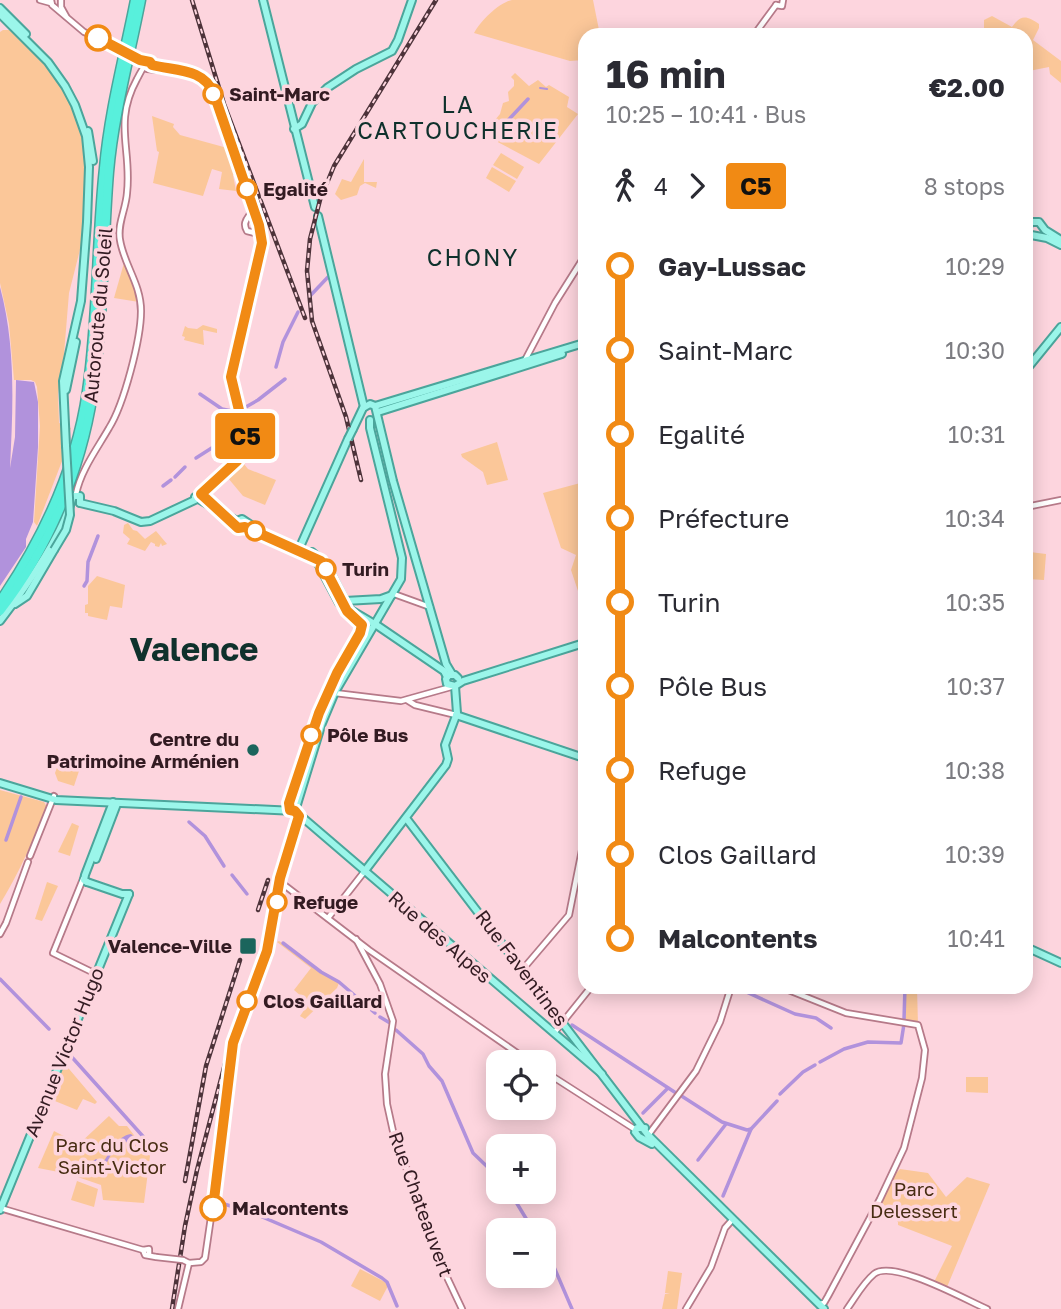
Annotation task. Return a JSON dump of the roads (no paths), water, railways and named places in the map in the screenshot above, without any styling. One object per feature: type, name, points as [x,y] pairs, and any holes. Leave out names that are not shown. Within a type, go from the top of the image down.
[{"type":"highway","name":"Autoroute du Soleil","points":[[0,601],[30,555],[44,527],[69,465],[82,419],[90,361],[106,140],[135,0]]},
{"type":"highway","name":"Autoroute du Soleil","points":[[0,611],[50,530],[75,467],[88,421],[96,361],[113,140],[141,0]]},
{"type":"main road","points":[[264,0],[315,207]]},
{"type":"main road","points":[[295,129],[302,124],[312,103],[324,91],[356,69],[392,51],[414,0]]},
{"type":"main road","points":[[0,8],[49,58],[67,81],[79,104],[90,139],[93,168],[85,301],[63,405]]},
{"type":"main road","points":[[0,14],[48,62],[65,86],[86,136],[89,167],[81,301],[63,382],[70,515],[66,530],[27,596],[12,605]]},
{"type":"main road","points":[[318,219],[360,389],[378,426],[452,680],[456,715],[446,744],[446,765],[364,872]]},
{"type":"main road","points":[[1033,223],[1037,221],[1061,240]]},
{"type":"main road","points":[[1039,237],[1044,229]]},
{"type":"main road","points":[[1033,237],[1047,238],[1061,245]]},
{"type":"main road","points":[[1033,362],[1060,329]]},
{"type":"main road","points":[[370,412],[516,369],[578,347]]},
{"type":"main road","points":[[300,548],[346,443],[354,428],[370,412],[578,347]]},
{"type":"main road","points":[[0,782],[53,800],[297,813],[322,723],[335,693],[401,579],[402,558],[370,428],[370,412]]},
{"type":"main road","points":[[0,621],[78,498],[135,521],[146,522],[199,497],[236,522],[239,528],[246,525],[322,559],[343,599],[366,601],[394,594]]},
{"type":"main road","points":[[300,548],[319,563],[338,601],[375,624],[452,680]]},
{"type":"main road","points":[[17,598],[35,579],[54,550]]},
{"type":"main road","points":[[381,599],[384,603],[383,610]]},
{"type":"main road","points":[[355,612],[360,603],[366,601]]},
{"type":"main road","points":[[364,618],[369,625],[366,637]]},
{"type":"main road","points":[[452,680],[578,643]]},
{"type":"main road","points":[[452,680],[578,643]]},
{"type":"main road","points":[[456,715],[578,756]]},
{"type":"main road","points":[[0,782],[53,800]]},
{"type":"main road","points":[[86,878],[115,803]]},
{"type":"main road","points":[[86,878],[115,803]]},
{"type":"main road","name":"Rue des Alpes","points":[[297,813],[553,1034],[589,1061]]},
{"type":"main road","name":"Rue Faventines","points":[[406,818],[523,969],[643,1132],[823,1307]]},
{"type":"main road","name":"Avenue Victor Hugo","points":[[0,1209],[129,894],[122,894],[86,878]]},
{"type":"main road","points":[[1033,950],[1061,963]]},
{"type":"street","points":[[40,0],[61,2],[67,16]]},
{"type":"street","points":[[759,28],[776,3],[782,6],[783,0]]},
{"type":"street","points":[[52,3],[88,35],[116,46],[160,71],[198,75],[209,83],[257,218],[257,231],[262,243],[231,377],[245,439],[242,455],[199,497]]},
{"type":"street","points":[[78,498],[80,484],[95,450],[110,428],[127,383],[141,313],[139,289],[120,241],[119,228],[128,183],[125,110],[129,94],[146,64]]},
{"type":"street","points":[[253,207],[250,216],[245,220],[245,229],[257,231]]},
{"type":"street","points":[[250,216],[257,218]]},
{"type":"street","points":[[516,369],[524,362],[578,267]]},
{"type":"street","points":[[1033,505],[1061,500]]},
{"type":"street","points":[[394,594],[429,607]]},
{"type":"street","points":[[407,700],[452,680]]},
{"type":"street","points":[[335,693],[407,700],[418,706],[456,715]]},
{"type":"street","points":[[0,934],[53,800]]},
{"type":"street","points":[[100,802],[106,806],[109,813]]},
{"type":"street","points":[[0,1209],[143,1250],[149,1249],[149,1254],[156,1257],[190,1263],[204,1262],[222,1148],[233,1043],[271,930],[279,881],[297,813]]},
{"type":"street","points":[[523,969],[569,915],[578,870]]},
{"type":"street","points":[[328,919],[364,872]]},
{"type":"street","points":[[86,878],[53,953],[96,974]]},
{"type":"street","points":[[279,881],[328,919],[513,1050]]},
{"type":"street","name":"Rue Chateauvert","points":[[356,939],[380,984],[393,1024],[385,1074],[391,1126],[436,1254],[462,1309]]},
{"type":"street","points":[[553,1034],[585,994]]},
{"type":"street","points":[[556,1079],[643,1132],[696,1071],[719,1024],[729,994]]},
{"type":"street","points":[[798,994],[846,1013],[918,1025],[925,1050],[921,1082],[897,1165],[823,1307]]},
{"type":"street","points":[[686,1309],[711,1266],[725,1228],[733,1219]]},
{"type":"street","points":[[178,1309],[190,1263]]},
{"type":"street","points":[[847,1309],[870,1279],[881,1270],[903,1273],[987,1309]]},
{"type":"waterway","points":[[540,88],[547,89]]},
{"type":"waterway","points":[[498,131],[528,99]]},
{"type":"waterway","points":[[310,296],[328,277]]},
{"type":"waterway","points":[[276,367],[283,342],[298,312]]},
{"type":"waterway","points":[[200,394],[222,409],[237,412],[285,379]]},
{"type":"waterway","points":[[196,458],[229,437],[237,412]]},
{"type":"waterway","points":[[175,477],[185,467]]},
{"type":"waterway","points":[[163,486],[171,480]]},
{"type":"waterway","points":[[84,586],[87,581],[88,562],[98,536]]},
{"type":"waterway","points":[[6,840],[21,797]]},
{"type":"waterway","points":[[189,822],[205,836],[224,866]]},
{"type":"waterway","points":[[232,875],[247,894]]},
{"type":"waterway","points":[[283,943],[339,982],[375,1013]]},
{"type":"waterway","points":[[0,979],[49,1029]]},
{"type":"waterway","points":[[751,994],[795,1014],[816,1018],[831,1028]]},
{"type":"waterway","points":[[904,1020],[905,994]]},
{"type":"waterway","points":[[380,1017],[390,1023]]},
{"type":"waterway","points":[[820,1062],[844,1049],[868,1042],[901,1043],[904,1024]]},
{"type":"waterway","points":[[572,1025],[676,1093]]},
{"type":"waterway","points":[[396,1030],[423,1054],[442,1081],[473,1153],[486,1166]]},
{"type":"waterway","points":[[70,1055],[157,1152]]},
{"type":"waterway","points":[[780,1094],[803,1072],[815,1065]]},
{"type":"waterway","points":[[643,1113],[668,1088]]},
{"type":"waterway","points":[[680,1095],[722,1122],[747,1130],[777,1101]]},
{"type":"waterway","points":[[698,1160],[726,1124]]},
{"type":"waterway","points":[[723,1196],[751,1129]]},
{"type":"waterway","points":[[217,1202],[248,1211]]},
{"type":"waterway","points":[[517,1204],[526,1218]]},
{"type":"waterway","points":[[253,1213],[321,1242],[382,1278],[387,1282],[397,1306]]},
{"type":"waterway","points":[[556,1272],[572,1309]]},
{"type":"railway","points":[[192,0],[224,104],[305,318]]},
{"type":"railway","points":[[361,480],[346,417],[312,321],[307,271],[310,239],[320,200],[334,166],[436,0]]},
{"type":"railway","points":[[272,901],[293,820]]},
{"type":"railway","points":[[258,910],[268,880]]},
{"type":"railway","points":[[172,1309],[197,1170],[231,1041],[261,955],[274,891]]},
{"type":"railway","points":[[185,1181],[206,1066],[240,960]]},
{"type":"place","name":"Saint-Marc","points":[[213,94]]},
{"type":"place","name":"Egalité","points":[[247,189]]},
{"type":"place","name":"Turin","points":[[326,569]]},
{"type":"place","name":"Pôle Bus","points":[[311,735]]},
{"type":"place","name":"Centre du Patrimoine Arménien","points":[[253,750]]},
{"type":"place","name":"Refuge","points":[[277,902]]},
{"type":"place","name":"Valence-Ville","points":[[248,946]]},
{"type":"place","name":"Clos Gaillard","points":[[247,1001]]},
{"type":"place","name":"Malcontents","points":[[213,1208]]},
{"type":"district","name":"LA CARTOUCHERIE","points":[[458,118]]},
{"type":"district","name":"CHONY","points":[[473,258]]},
{"type":"district","name":"Valence","points":[[194,649]]},
{"type":"park label","name":"Parc du Clos Saint-Victor","points":[[112,1156]]},
{"type":"park label","name":"Parc Delessert","points":[[914,1200]]}]
